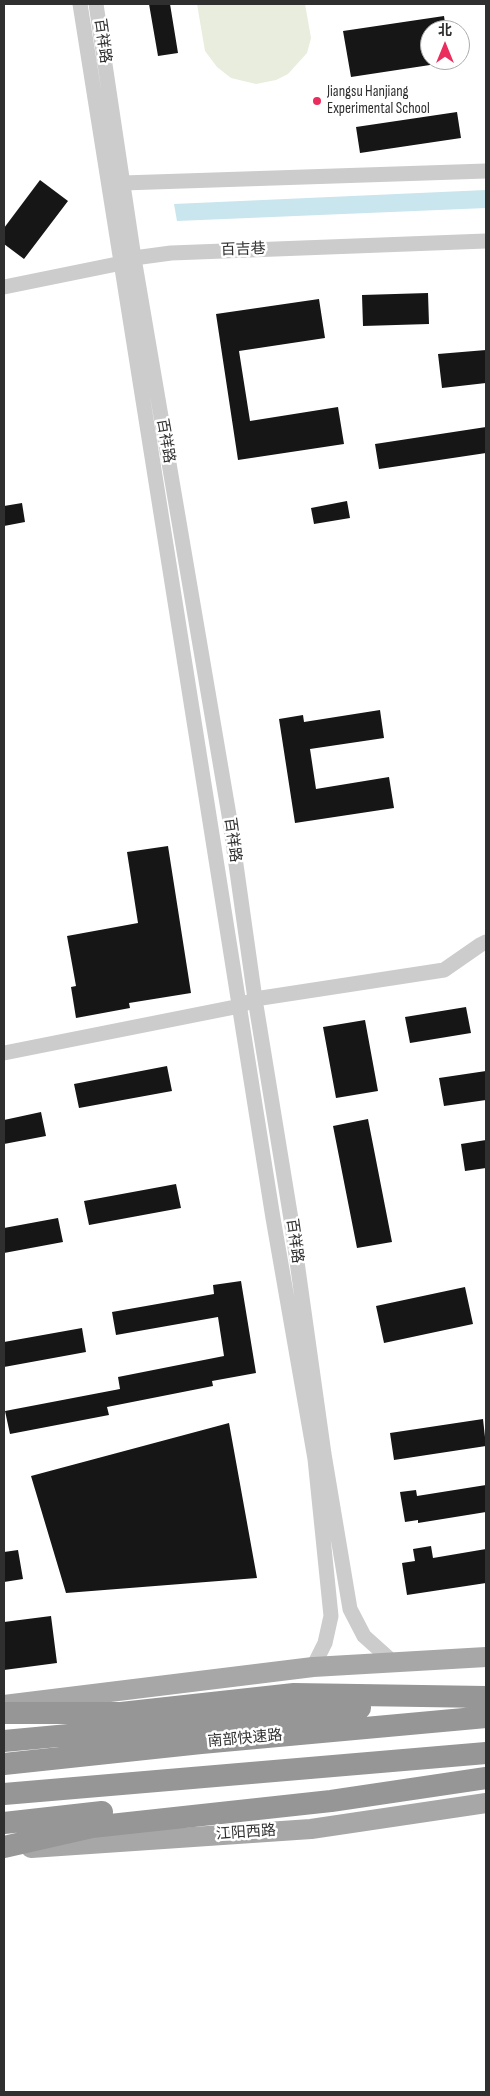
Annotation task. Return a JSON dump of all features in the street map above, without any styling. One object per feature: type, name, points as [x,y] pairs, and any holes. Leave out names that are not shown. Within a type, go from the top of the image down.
[{"type":"highway","points":[[4,1712],[121,1712],[294,1694],[478,1698]]},
{"type":"highway","points":[[4,1741],[478,1698]]},
{"type":"highway","name":"南部快速路","points":[[4,1764],[200,1743],[486,1717]]},
{"type":"highway","points":[[4,1794],[486,1753]]},
{"type":"highway","points":[[4,1823],[204,1801],[486,1777]]},
{"type":"highway","points":[[4,1848],[92,1827],[331,1801],[486,1777]]},
{"type":"main road","points":[[4,1705],[313,1667],[486,1657]]},
{"type":"main road","name":"江阳西路","points":[[4,1848],[311,1829],[486,1803]]},
{"type":"street","name":"百祥路","points":[[80,4],[229,815],[255,999],[291,1219],[324,1454],[350,1609],[364,1636],[393,1662]]},
{"type":"street","name":"百祥路","points":[[96,4],[123,183],[128,261],[240,1006],[273,1218],[316,1469],[331,1616],[325,1643],[313,1667]]},
{"type":"street","points":[[123,183],[486,171]]},
{"type":"street","name":"百吉巷","points":[[4,286],[171,253],[486,241]]},
{"type":"street","points":[[4,1053],[240,1006],[255,999],[444,970],[480,944],[486,942]]},
{"type":"green space","points":[[197,4],[305,4],[311,38],[307,53],[288,74],[276,80],[256,84],[231,78],[217,67],[205,51]]},
{"type":"water","points":[[486,190],[486,208],[177,221],[174,204]]},
{"type":"building","points":[[149,4],[170,4],[178,53],[158,56]]},
{"type":"building","points":[[444,16],[445,20],[420,20],[420,67],[351,77],[343,31]]},
{"type":"building","points":[[457,112],[461,138],[360,153],[356,127]]},
{"type":"building","points":[[40,180],[68,201],[24,259],[4,244],[4,228]]},
{"type":"building","points":[[428,293],[429,324],[363,326],[362,295]]},
{"type":"building","points":[[319,299],[325,338],[239,351],[250,421],[338,407],[344,444],[238,460],[216,314]]},
{"type":"building","points":[[486,350],[486,383],[442,388],[438,354]]},
{"type":"building","points":[[486,427],[486,453],[379,469],[375,444]]},
{"type":"building","points":[[347,501],[350,518],[314,524],[311,508]]},
{"type":"building","points":[[22,503],[25,522],[4,526],[4,506]]},
{"type":"building","points":[[380,710],[384,738],[310,749],[316,789],[389,777],[394,808],[295,823],[279,719],[303,715],[304,722]]},
{"type":"building","points":[[168,846],[191,993],[129,1003],[130,1008],[76,1018],[71,987],[76,986],[67,936],[138,923],[127,852]]},
{"type":"building","points":[[466,1007],[471,1033],[410,1043],[405,1017]]},
{"type":"building","points":[[365,1020],[378,1091],[336,1098],[323,1027]]},
{"type":"building","points":[[167,1066],[172,1091],[79,1108],[74,1084]]},
{"type":"building","points":[[486,1071],[486,1100],[444,1106],[439,1078]]},
{"type":"building","points":[[41,1112],[46,1136],[4,1144],[4,1120]]},
{"type":"building","points":[[368,1119],[392,1242],[357,1248],[333,1126]]},
{"type":"building","points":[[486,1140],[486,1168],[465,1171],[461,1144]]},
{"type":"building","points":[[176,1184],[181,1208],[89,1225],[84,1201]]},
{"type":"building","points":[[58,1218],[63,1242],[4,1253],[4,1228]]},
{"type":"building","points":[[241,1281],[256,1373],[212,1381],[213,1386],[107,1407],[109,1415],[10,1434],[5,1411],[120,1389],[118,1377],[224,1356],[218,1317],[116,1335],[112,1312],[214,1294],[213,1285]]},
{"type":"building","points":[[465,1287],[473,1324],[384,1343],[376,1306]]},
{"type":"building","points":[[82,1328],[86,1352],[4,1367],[4,1342]]},
{"type":"building","points":[[483,1419],[486,1446],[394,1460],[390,1433]]},
{"type":"building","points":[[229,1423],[257,1578],[66,1593],[31,1476]]},
{"type":"building","points":[[486,1485],[486,1512],[418,1523],[418,1520],[405,1522],[400,1492],[416,1490],[417,1496]]},
{"type":"building","points":[[431,1546],[433,1558],[486,1549],[486,1583],[407,1595],[402,1563],[415,1561],[413,1549]]},
{"type":"building","points":[[18,1550],[23,1579],[4,1582],[4,1552]]},
{"type":"building","points":[[51,1616],[57,1663],[4,1670],[4,1622]]},
{"type":"place","name":"Jiangsu Hanjiang Experimental School","points":[[317,101]]}]
